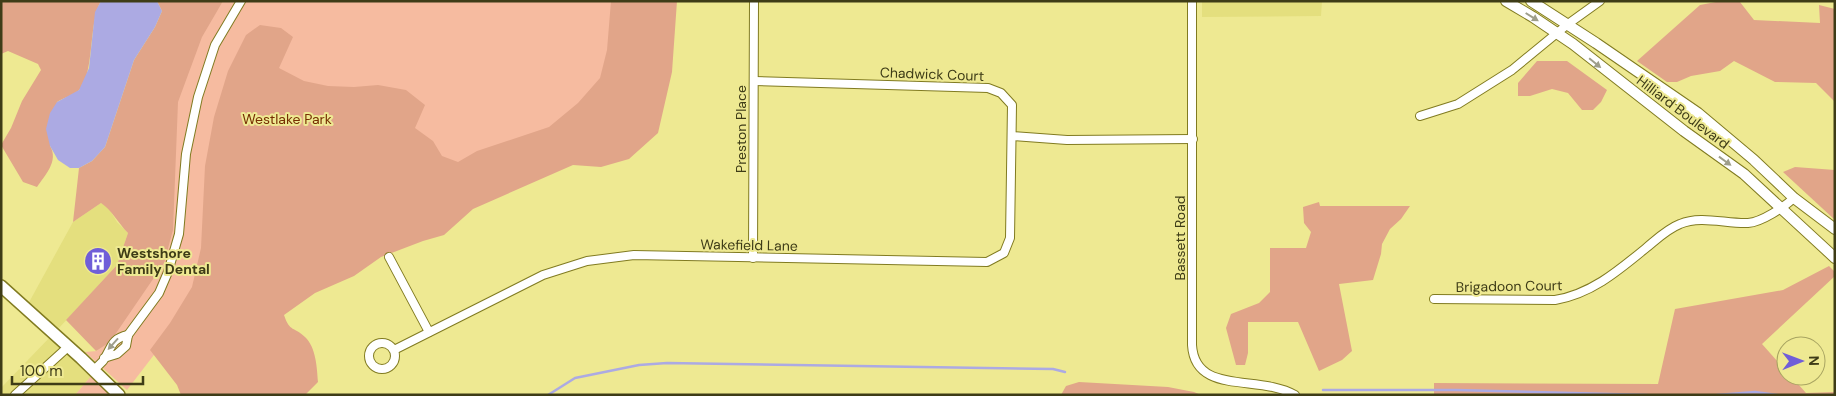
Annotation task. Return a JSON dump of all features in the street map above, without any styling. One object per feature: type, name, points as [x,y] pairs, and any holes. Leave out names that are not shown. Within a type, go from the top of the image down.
[{"type":"main road","name":"Hilliard Boulevard","points":[[1506,1],[1563,28],[1698,114],[1754,160],[1794,198],[1835,229]]},
{"type":"main road","name":"Hilliard Boulevard","points":[[1531,1],[1684,131],[1744,174],[1835,258]]},
{"type":"main road","points":[[1,286],[69,346],[119,395]]},
{"type":"street","points":[[94,370],[104,358],[110,346],[119,337],[128,335],[159,293],[168,272],[179,234],[186,154],[198,97],[215,45],[241,1]]},
{"type":"street","name":"Preston Place","points":[[753,258],[754,1]]},
{"type":"street","name":"Bassett Road","points":[[1192,1],[1192,345],[1196,364],[1204,376],[1216,384],[1232,387],[1275,388],[1295,395]]},
{"type":"street","points":[[1420,116],[1458,104],[1512,70],[1563,28],[1600,1]]},
{"type":"street","name":"Chadwick Court","points":[[754,81],[988,88],[1001,93],[1012,105],[1012,136]]},
{"type":"street","points":[[1012,136],[1067,140],[1193,139]]},
{"type":"street","name":"Wakefield Lane","points":[[394,350],[543,275],[587,261],[634,255],[987,262],[1004,253],[1010,238],[1012,136]]},
{"type":"street","name":"Brigadoon Court","points":[[1434,299],[1555,300],[1571,297],[1612,276],[1665,232],[1680,224],[1694,220],[1750,223],[1782,208],[1794,198]]},
{"type":"street","points":[[389,257],[429,332]]},
{"type":"street","points":[[15,395],[69,346]]},
{"type":"shaded area","points":[[1202,1],[1322,1],[1321,16],[1202,17]]},
{"type":"shaded area","points":[[101,203],[108,207],[117,222],[128,233],[117,265],[59,328],[27,306],[73,222]]},
{"type":"shaded area","points":[[52,335],[92,375],[75,395],[1,395],[1,388]]},
{"type":"green space","points":[[1,1],[101,1],[94,22],[87,74],[78,91],[57,102],[50,146],[53,157],[52,162],[37,187],[23,182],[1,145],[11,128],[22,101],[41,70],[38,64],[8,51],[1,54]]},
{"type":"green space","points":[[157,1],[223,1],[202,37],[178,102],[173,230],[164,263],[110,342],[96,351],[66,320],[117,265],[128,233],[101,203],[73,222],[79,168],[92,161],[105,147],[134,60],[155,27],[162,11]]},
{"type":"green space","name":"Westlake Park","points":[[223,1],[619,1],[607,76],[572,124],[183,317],[127,390],[85,352],[97,351],[166,160],[183,62]]},
{"type":"green space","points":[[611,1],[677,1],[672,72],[658,133],[629,159],[601,167],[573,165],[473,209],[444,235],[381,257],[354,276],[315,293],[284,315],[290,327],[309,341],[314,352],[318,382],[305,395],[181,395],[177,385],[150,350],[170,323],[192,287],[201,248],[205,166],[214,117],[228,71],[246,35],[260,25],[281,28],[293,37],[279,68],[304,81],[328,86],[354,87],[378,85],[406,90],[425,105],[415,128],[433,141],[442,156],[458,162],[477,151],[549,127],[578,103],[600,78],[607,50]]},
{"type":"green space","points":[[1721,1],[1740,2],[1754,20],[1820,23],[1819,5],[1835,9],[1835,102],[1816,83],[1775,82],[1734,61],[1720,71],[1691,76],[1677,82],[1667,82],[1637,61],[1700,5]]},
{"type":"green space","points":[[1537,61],[1567,61],[1607,90],[1601,102],[1593,110],[1582,110],[1568,93],[1552,89],[1530,96],[1518,96],[1518,83]]},
{"type":"green space","points":[[1795,167],[1835,170],[1835,220],[1783,172]]},
{"type":"green space","points":[[1319,202],[1320,206],[1410,206],[1401,219],[1390,229],[1382,244],[1373,280],[1339,284],[1352,351],[1342,360],[1319,371],[1298,322],[1248,322],[1248,353],[1245,365],[1236,365],[1226,328],[1231,314],[1259,303],[1270,292],[1270,248],[1306,248],[1311,232],[1304,223],[1303,207]]},
{"type":"green space","points":[[1829,266],[1835,272],[1835,276],[1762,344],[1776,360],[1776,386],[1800,386],[1806,393],[1835,392],[1835,395],[1434,395],[1434,383],[1658,384],[1675,309],[1783,290]]},
{"type":"green space","points":[[92,375],[110,395],[75,395]]},
{"type":"green space","points":[[1079,382],[1168,387],[1201,395],[1061,395],[1066,386]]},
{"type":"water","points":[[101,1],[157,1],[162,11],[155,27],[134,60],[105,147],[92,161],[79,168],[70,168],[58,160],[50,146],[46,129],[50,113],[57,102],[79,90],[89,68],[95,12]]},
{"type":"waterway","points":[[548,395],[575,378],[639,365],[667,363],[1053,369],[1065,372]]},
{"type":"waterway","points":[[1323,390],[1456,390],[1647,395]]},
{"type":"waterway","points":[[1717,395],[1755,392],[1777,395]]},
{"type":"place","name":"Westshore Family Dental","points":[[98,261]]}]
